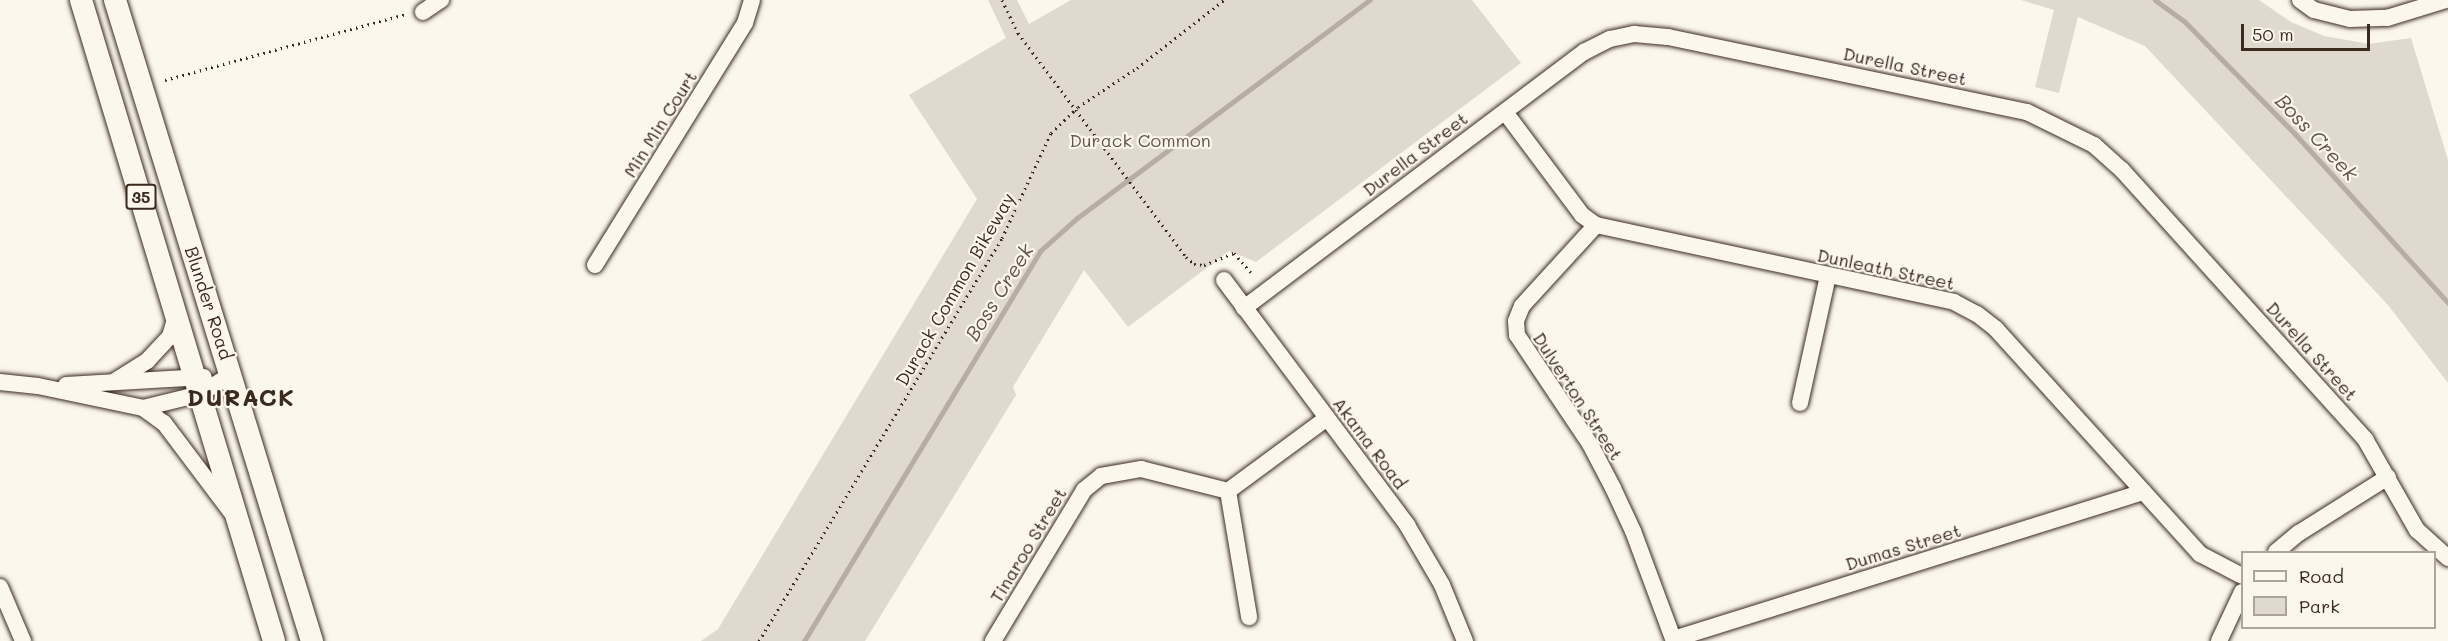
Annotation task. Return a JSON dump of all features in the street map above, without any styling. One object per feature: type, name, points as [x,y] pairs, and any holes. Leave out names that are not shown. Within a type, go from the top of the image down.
[{"type":"main road","name":"Blunder Road","points":[[81,0],[274,641]]},
{"type":"main road","name":"Blunder Road","points":[[116,0],[312,641]]},
{"type":"street","points":[[423,12],[441,0]]},
{"type":"street","name":"Min Min Court","points":[[596,265],[745,23],[752,0]]},
{"type":"street","points":[[2300,0],[2314,10],[2350,19],[2387,18],[2446,0]]},
{"type":"street","name":"Durella Street","points":[[1244,308],[1584,52],[1610,39],[1634,34],[1680,39],[2027,112],[2051,121],[2094,146],[2122,170],[2366,440],[2417,530],[2448,558]]},
{"type":"street","points":[[1505,112],[1582,215],[1596,225]]},
{"type":"street","name":"Dunleath Street","points":[[1596,225],[1954,302],[1977,314],[1995,329],[2200,554],[2241,575]]},
{"type":"street","name":"Dulverton Street","points":[[1596,225],[1522,306],[1516,321],[1517,335],[1590,444],[1613,488],[1637,541],[1674,640]]},
{"type":"street","points":[[1800,403],[1828,276]]},
{"type":"street","name":"Akama Road","points":[[1224,280],[1407,525],[1442,585],[1465,641]]},
{"type":"street","points":[[106,384],[128,375],[147,361],[170,336],[176,316]]},
{"type":"street","points":[[143,408],[232,375]]},
{"type":"street","points":[[0,382],[38,386],[143,408],[164,423],[238,522]]},
{"type":"street","points":[[38,386],[106,384],[198,386]]},
{"type":"street","points":[[1249,617],[1228,491],[1327,418]]},
{"type":"street","name":"Tinaroo Street","points":[[993,641],[1084,490],[1101,476],[1122,470],[1141,469],[1228,491]]},
{"type":"street","points":[[2277,551],[2300,533],[2388,477]]},
{"type":"street","name":"Dumas Street","points":[[1674,640],[2144,492]]},
{"type":"street","points":[[0,587],[23,641]]},
{"type":"street","points":[[2219,641],[2241,594]]},
{"type":"path","points":[[1002,0],[1018,33],[1078,107],[1121,169],[1194,264],[1204,265],[1234,253],[1253,275]]},
{"type":"path","name":"Durack Common Bikeway","points":[[759,641],[1002,238],[1051,133],[1078,107],[1137,68],[1224,0]]},
{"type":"path","points":[[165,80],[391,15],[423,12]]},
{"type":"green space","name":"Durack Common","points":[[988,0],[1017,0],[1029,24],[1071,0],[1472,0],[1521,63],[1256,262],[1229,251],[1128,327],[1084,270],[1013,387],[1016,395],[865,641],[701,641],[718,629],[977,199],[909,95],[1006,38]]},
{"type":"green space","points":[[2021,0],[2259,0],[2291,22],[2324,36],[2369,44],[2411,38],[2448,160],[2448,383],[2388,305],[2145,46],[2078,17],[2059,93],[2035,87],[2054,10]]},
{"type":"waterway","name":"Boss Creek","points":[[804,641],[1040,251],[1077,218],[1370,0]]},
{"type":"waterway","name":"Boss Creek","points":[[2155,0],[2184,21],[2295,134],[2448,303]]},
{"type":"district","name":"DURACK","points":[[241,397]]}]
